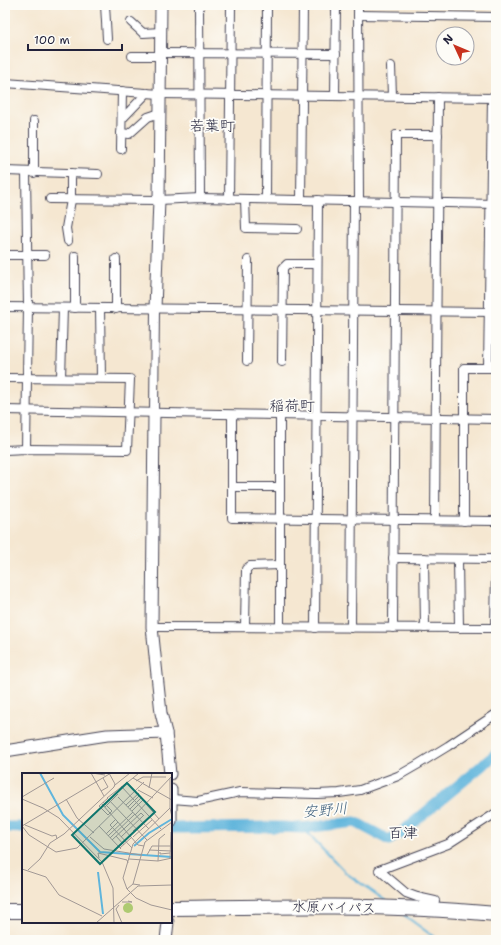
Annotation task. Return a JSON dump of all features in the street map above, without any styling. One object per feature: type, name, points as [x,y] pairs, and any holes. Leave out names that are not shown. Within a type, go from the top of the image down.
[{"type":"highway","name":"水原バイパス","points":[[176,908],[305,906],[378,907],[496,914]]},
{"type":"highway","points":[[5,911],[22,911]]},
{"type":"street","points":[[105,5],[107,39]]},
{"type":"street","points":[[161,5],[160,200],[155,309],[152,627],[170,773]]},
{"type":"street","points":[[199,5],[200,198]]},
{"type":"street","points":[[229,199],[231,5]]},
{"type":"street","points":[[266,199],[268,5]]},
{"type":"street","points":[[301,200],[303,5]]},
{"type":"street","points":[[335,96],[336,5]]},
{"type":"street","points":[[351,628],[353,311],[359,96],[358,5]]},
{"type":"street","points":[[358,15],[496,17]]},
{"type":"street","points":[[131,22],[143,33],[161,32]]},
{"type":"street","points":[[132,56],[199,53],[336,54]]},
{"type":"street","points":[[392,66],[392,96]]},
{"type":"street","points":[[5,83],[160,94],[494,98],[492,368],[464,368],[464,520]]},
{"type":"street","points":[[121,149],[122,91]]},
{"type":"street","points":[[122,119],[147,93]]},
{"type":"street","points":[[435,520],[438,97]]},
{"type":"street","points":[[122,133],[129,134],[148,117],[160,113]]},
{"type":"street","points":[[26,448],[28,410],[27,255],[30,173],[34,121]]},
{"type":"street","points":[[392,628],[396,135],[438,135]]},
{"type":"street","points":[[5,171],[98,174]]},
{"type":"street","points":[[68,241],[66,228],[71,200],[70,173]]},
{"type":"street","points":[[50,199],[160,200],[200,198],[493,204]]},
{"type":"street","points":[[246,199],[246,228],[297,229]]},
{"type":"street","points":[[315,628],[318,200]]},
{"type":"street","points":[[5,255],[45,256]]},
{"type":"street","points":[[75,308],[76,256]]},
{"type":"street","points":[[116,259],[116,308]]},
{"type":"street","points":[[247,361],[248,260]]},
{"type":"street","points":[[282,362],[283,268],[287,264],[317,264]]},
{"type":"street","points":[[5,307],[492,312]]},
{"type":"street","points":[[61,378],[63,308]]},
{"type":"street","points":[[100,308],[101,378]]},
{"type":"street","points":[[5,378],[130,378],[127,450],[26,448],[5,450]]},
{"type":"street","points":[[5,410],[232,415],[496,418]]},
{"type":"street","points":[[232,415],[232,518],[496,521]]},
{"type":"street","points":[[280,415],[280,627]]},
{"type":"street","points":[[232,488],[280,487]]},
{"type":"street","points":[[393,558],[496,559]]},
{"type":"street","points":[[424,558],[425,628]]},
{"type":"street","points":[[458,559],[459,628]]},
{"type":"street","points":[[244,627],[246,570],[250,566],[280,565]]},
{"type":"street","points":[[152,627],[495,628],[496,571]]},
{"type":"street","points":[[172,799],[198,800],[240,792],[318,794],[360,790],[398,776],[496,714]]},
{"type":"street","points":[[5,751],[107,735],[166,733]]},
{"type":"street","points":[[435,901],[417,898],[406,893],[379,870],[448,844],[496,813]]},
{"type":"street","points":[[166,940],[168,923]]},
{"type":"waterway","name":"安野川","points":[[172,828],[303,828],[355,822],[389,840],[402,832],[496,754]]},
{"type":"waterway","name":"安野川","points":[[5,827],[22,827]]},
{"type":"waterway","points":[[303,828],[346,873],[386,901]]},
{"type":"waterway","points":[[404,915],[438,940]]},
{"type":"district","name":"若葉町","points":[[212,126]]},
{"type":"district","name":"稲荷町","points":[[292,406]]},
{"type":"district","name":"百津","points":[[403,833]]}]
